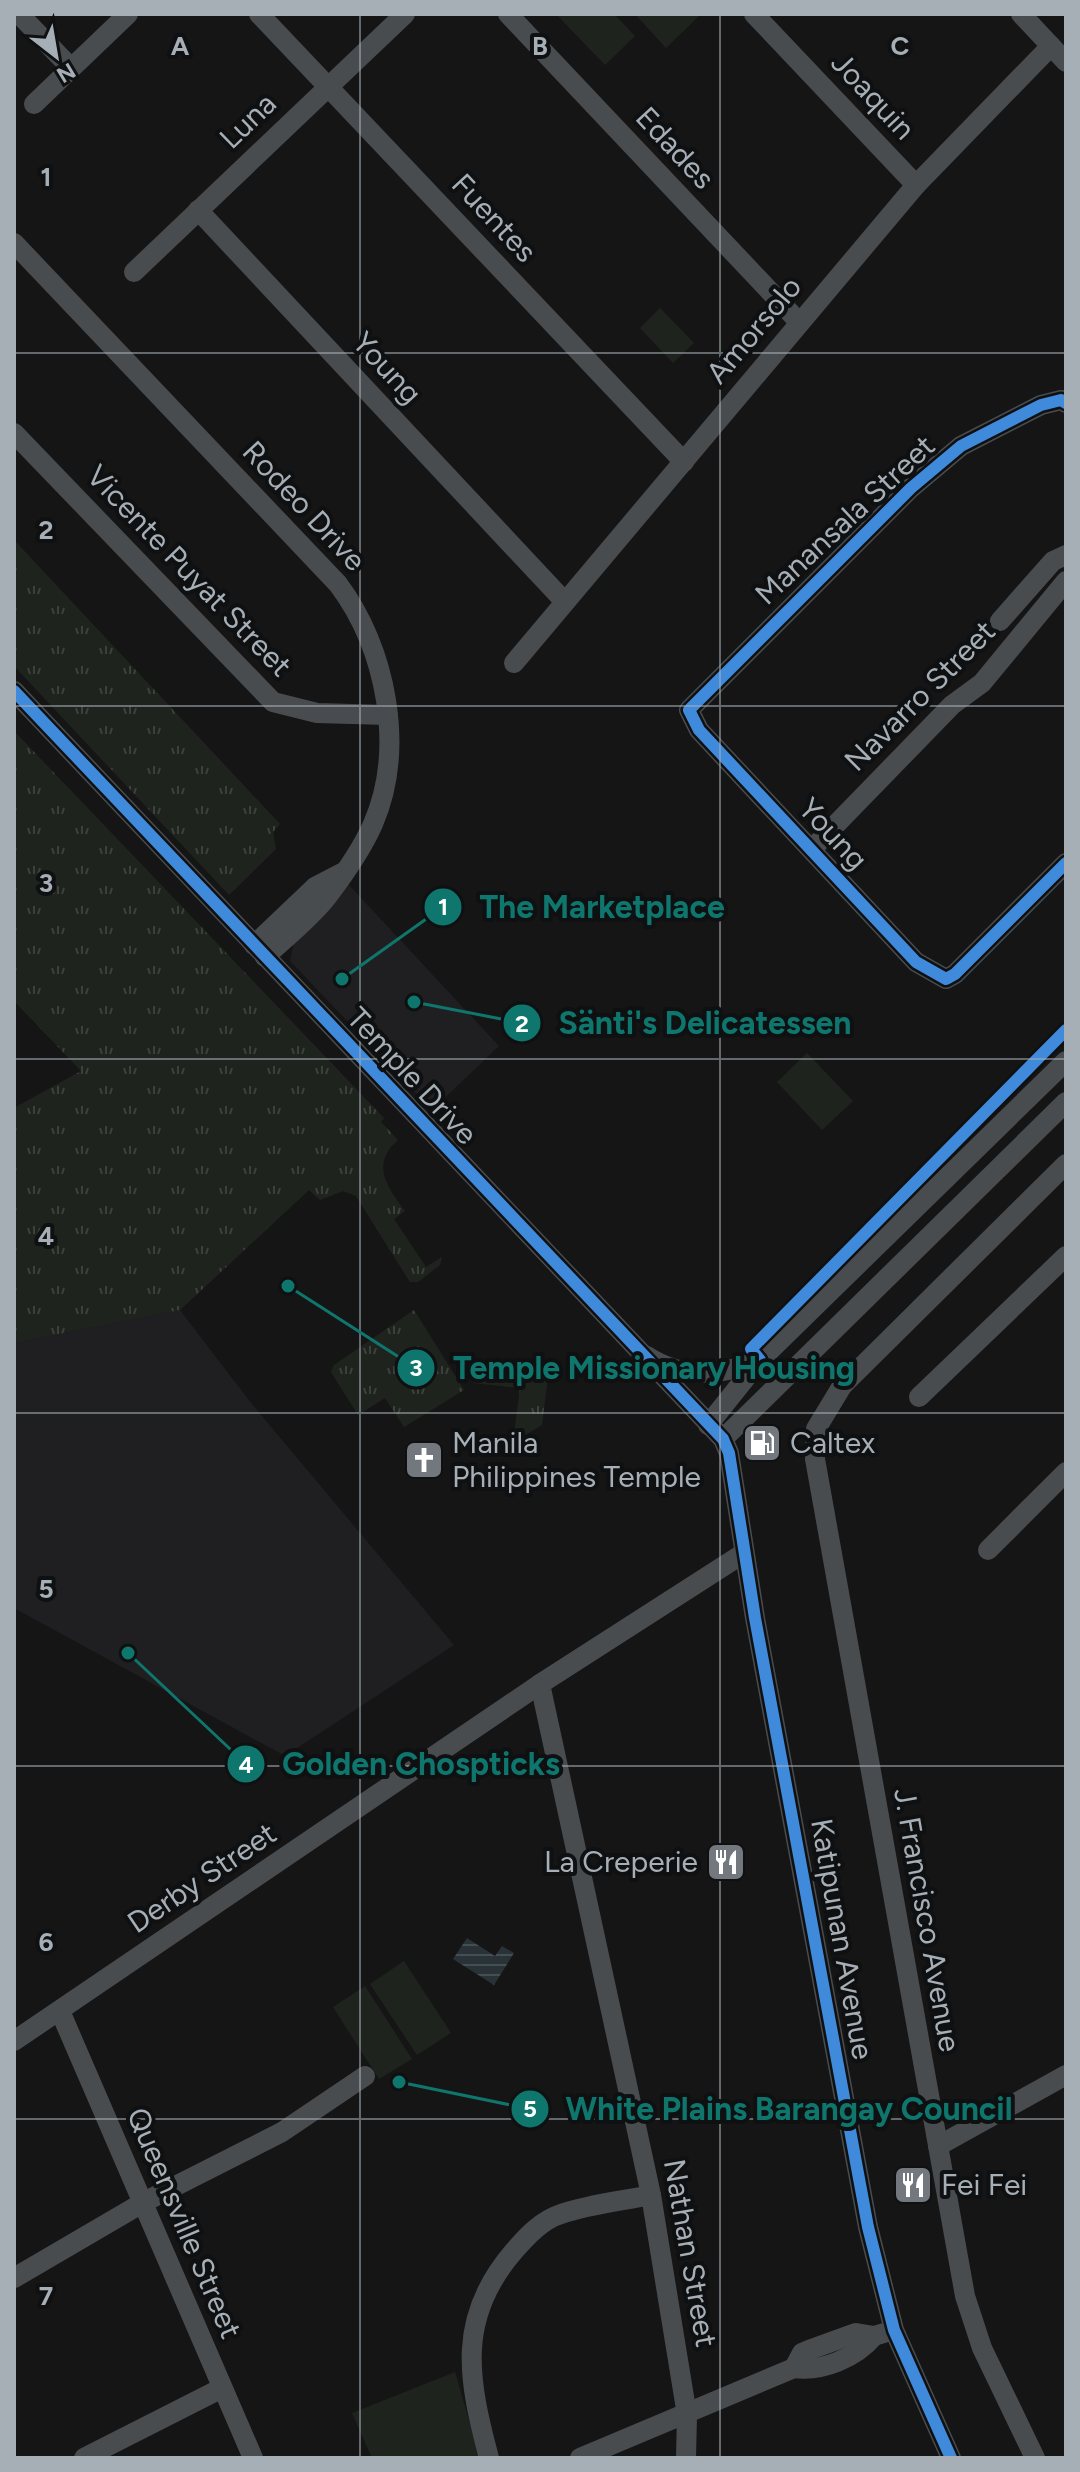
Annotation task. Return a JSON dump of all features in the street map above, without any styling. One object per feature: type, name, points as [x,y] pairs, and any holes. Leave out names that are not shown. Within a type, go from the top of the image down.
[{"type":"street","points":[[19,14],[71,68]]},
{"type":"street","points":[[34,104],[128,14]]},
{"type":"street","name":"Fuentes","points":[[259,14],[684,462]]},
{"type":"street","name":"Luna","points":[[134,272],[405,14]]},
{"type":"street","name":"Edades","points":[[508,14],[799,322]]},
{"type":"street","name":"Joaquin","points":[[754,14],[916,185]]},
{"type":"street","points":[[1021,14],[1066,62]]},
{"type":"street","name":"Amorsolo","points":[[514,663],[916,185],[1051,46]]},
{"type":"street","name":"Young","points":[[198,210],[565,602]]},
{"type":"street","name":"Rodeo Drive","points":[[14,243],[338,584],[366,628],[384,684],[388,715],[381,796],[373,824],[342,873],[315,887],[310,903],[260,951]]},
{"type":"street","name":"Manansala Street","points":[[689,716],[691,704],[921,479],[961,446],[1041,405],[1061,400],[1066,403]]},
{"type":"street","name":"Vicente Puyat Street","points":[[14,433],[273,702],[317,713],[388,715]]},
{"type":"street","points":[[1000,621],[1053,561],[1066,555]]},
{"type":"street","name":"Navarro Street","points":[[812,849],[952,705],[982,683],[1066,581]]},
{"type":"street","name":"Temple Drive","points":[[14,691],[633,1348],[716,1432]]},
{"type":"street","name":"Young","points":[[689,716],[916,962],[946,979],[955,974],[1066,863]]},
{"type":"street","points":[[716,1432],[760,1360],[1066,1061]]},
{"type":"street","points":[[716,1432],[1066,1102]]},
{"type":"street","name":"J. Francisco Avenue","points":[[1035,2458],[982,2348],[965,2296],[815,1459],[816,1429],[842,1386],[1066,1164]]},
{"type":"street","points":[[919,1397],[1066,1256]]},
{"type":"street","points":[[633,1348],[659,1364],[700,1374],[736,1370],[760,1360]]},
{"type":"street","name":"Katipunan Avenue","points":[[716,1432],[729,1453],[744,1553],[884,2333],[951,2458]]},
{"type":"street","points":[[988,1550],[1066,1472]]},
{"type":"street","name":"Derby Street","points":[[14,2041],[540,1684],[744,1553]]},
{"type":"street","name":"Nathan Street","points":[[540,1684],[651,2195],[687,2415],[686,2458]]},
{"type":"street","name":"Queensville Street","points":[[60,2011],[253,2458]]},
{"type":"street","points":[[938,2146],[1066,2075]]},
{"type":"street","points":[[14,2278],[144,2202],[282,2132],[365,2076]]},
{"type":"street","points":[[489,2458],[476,2411],[470,2345],[480,2299],[530,2232],[559,2214],[651,2195]]},
{"type":"street","points":[[580,2458],[794,2368],[802,2353],[809,2350],[856,2333],[884,2333]]},
{"type":"street","points":[[84,2458],[222,2388]]},
{"type":"shaded area","points":[[348,884],[499,1046],[432,1110],[290,961],[296,933]]},
{"type":"shaded area","points":[[180,1310],[251,1403],[454,1645],[285,1756],[14,1608],[14,1343]]},
{"type":"shaded area","points":[[467,1938],[495,1956],[502,1946],[514,1953],[494,1985],[453,1959]]},
{"type":"green space","points":[[556,14],[614,14],[635,36],[605,65]]},
{"type":"green space","points":[[635,14],[701,14],[666,48]]},
{"type":"green space","points":[[660,308],[694,343],[673,363],[640,328]]},
{"type":"green space","points":[[14,540],[280,824],[273,832],[276,849],[229,895],[14,666]]},
{"type":"green space","points":[[14,731],[384,1118],[381,1122],[398,1140],[385,1158],[383,1167],[387,1184],[405,1211],[394,1219],[426,1267],[442,1257],[440,1265],[418,1282],[410,1282],[356,1196],[343,1191],[320,1200],[309,1190],[180,1310],[14,1343],[14,1108],[81,1071],[14,1001]]},
{"type":"green space","points":[[807,1053],[853,1101],[822,1130],[777,1082]]},
{"type":"green space","points":[[414,1310],[464,1390],[404,1427],[385,1398],[358,1415],[331,1372],[334,1365]]},
{"type":"green space","points":[[499,1362],[543,1374],[547,1384],[542,1425],[513,1442],[520,1388],[474,1383],[472,1379]]},
{"type":"green space","points":[[404,1961],[451,2033],[417,2055],[370,1984]]},
{"type":"green space","points":[[365,1986],[412,2059],[379,2079],[333,2007]]},
{"type":"green space","points":[[455,2372],[480,2458],[372,2458],[352,2413]]},
{"type":"cycle path","points":[[1066,403],[1061,400],[1041,405],[961,446],[911,488],[689,710],[699,730],[916,962],[946,979],[955,974],[1066,863]]},
{"type":"cycle path","points":[[14,691],[723,1439],[729,1453],[755,1618],[868,2227],[894,2330],[951,2458]]},
{"type":"cycle path","points":[[760,1360],[751,1349],[1066,1030]]},
{"type":"place","name":"The Marketplace","points":[[342,979]]},
{"type":"place","name":"Sänti's Delicatessen","points":[[414,1002]]},
{"type":"place","name":"Temple Missionary Housing","points":[[288,1286]]},
{"type":"place","name":"Caltex","points":[[762,1443]]},
{"type":"place","name":"Manila Philippines Temple","points":[[424,1460]]},
{"type":"place","name":"Golden Chospticks","points":[[128,1653]]},
{"type":"place","name":"La Creperie","points":[[726,1862]]},
{"type":"place","name":"White Plains Barangay Council","points":[[399,2082]]},
{"type":"place","name":"Fei Fei","points":[[913,2185]]}]
